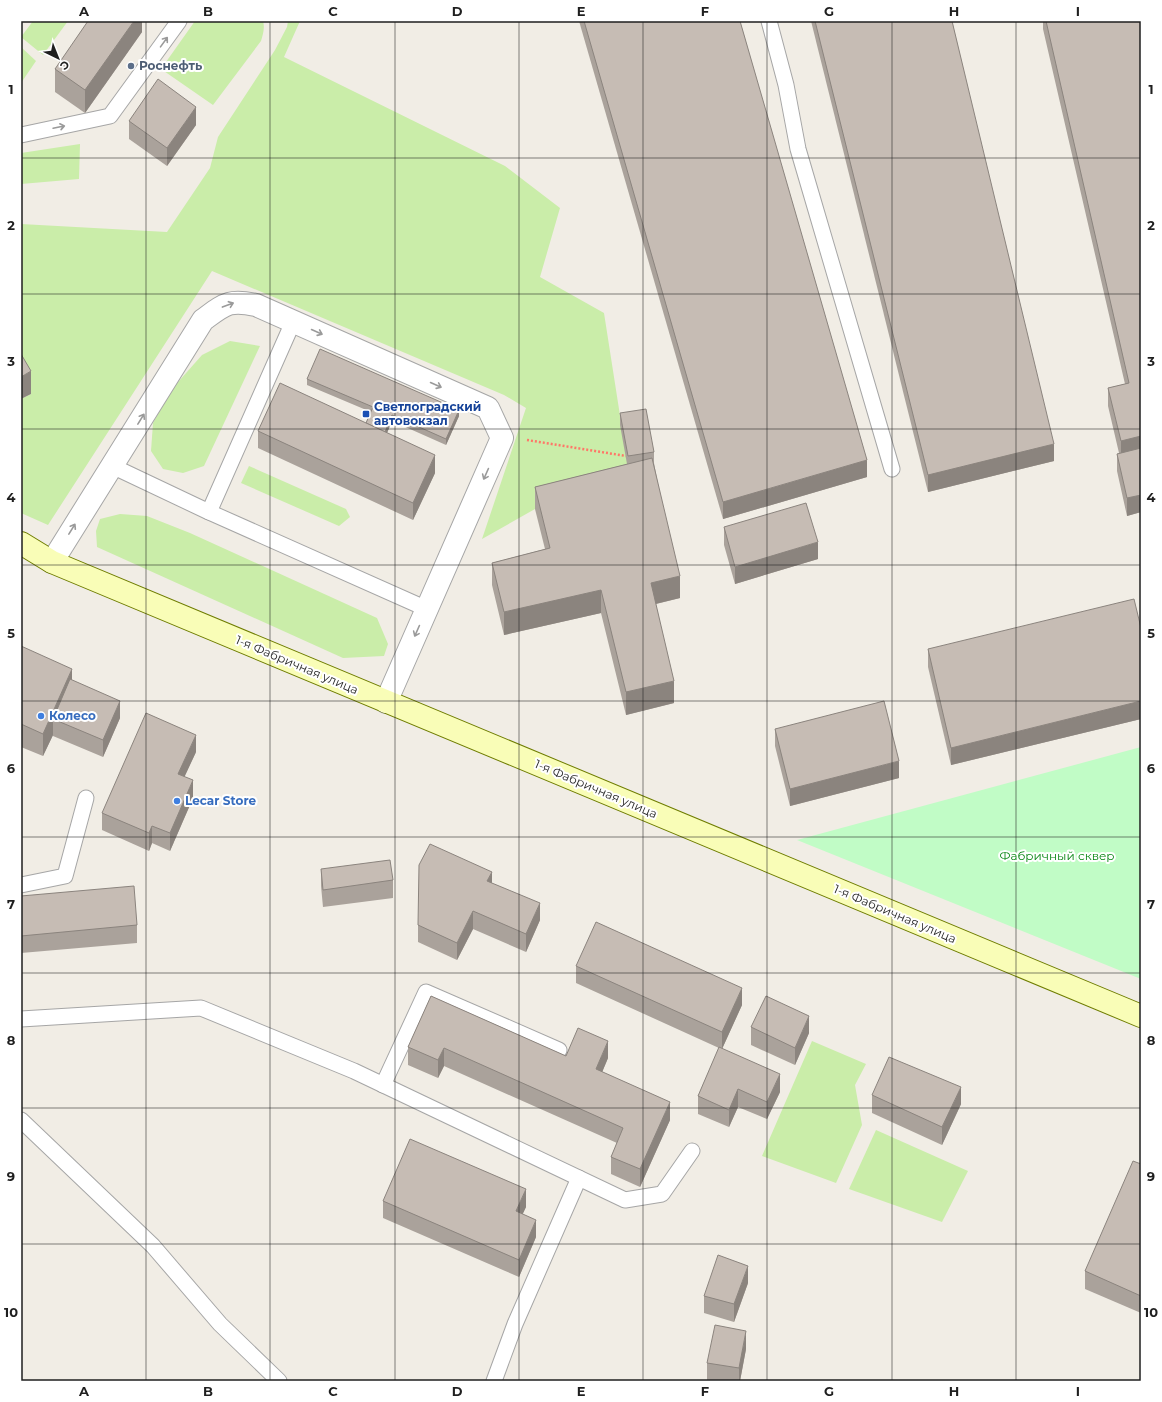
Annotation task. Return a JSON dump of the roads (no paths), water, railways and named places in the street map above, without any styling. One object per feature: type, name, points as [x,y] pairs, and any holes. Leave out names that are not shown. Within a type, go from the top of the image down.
[{"type":"main road","points":[[21,543],[52,562]]},
{"type":"main road","points":[[21,556],[52,562]]},
{"type":"main road","name":"1-я Фабричная улица","points":[[52,562],[1141,1016]]},
{"type":"street","points":[[52,562],[203,320],[228,303],[242,302],[256,305],[488,408],[502,438],[386,702]]},
{"type":"lane","points":[[21,135],[110,116],[179,21]]},
{"type":"lane","points":[[770,21],[786,85],[798,148],[892,469]]},
{"type":"lane","points":[[209,512],[293,322]]},
{"type":"lane","points":[[112,466],[209,512],[427,609]]},
{"type":"lane","points":[[21,885],[65,876],[86,798]]},
{"type":"lane","points":[[383,1085],[426,992],[559,1050]]},
{"type":"lane","points":[[21,1019],[201,1008],[383,1085],[624,1200],[662,1194],[692,1152]]},
{"type":"lane","points":[[21,1120],[153,1246],[220,1324],[279,1381]]},
{"type":"lane","points":[[494,1381],[514,1324],[579,1178]]},
{"type":"place","name":"Роснефть","points":[[131,66]]},
{"type":"place","name":"Светлоградский автовокзал","points":[[366,414]]},
{"type":"place","name":"Колесо","points":[[41,716]]},
{"type":"place","name":"Lecar Store","points":[[177,801]]},
{"type":"park label","name":"Фабричный сквер","points":[[1057,856]]}]
